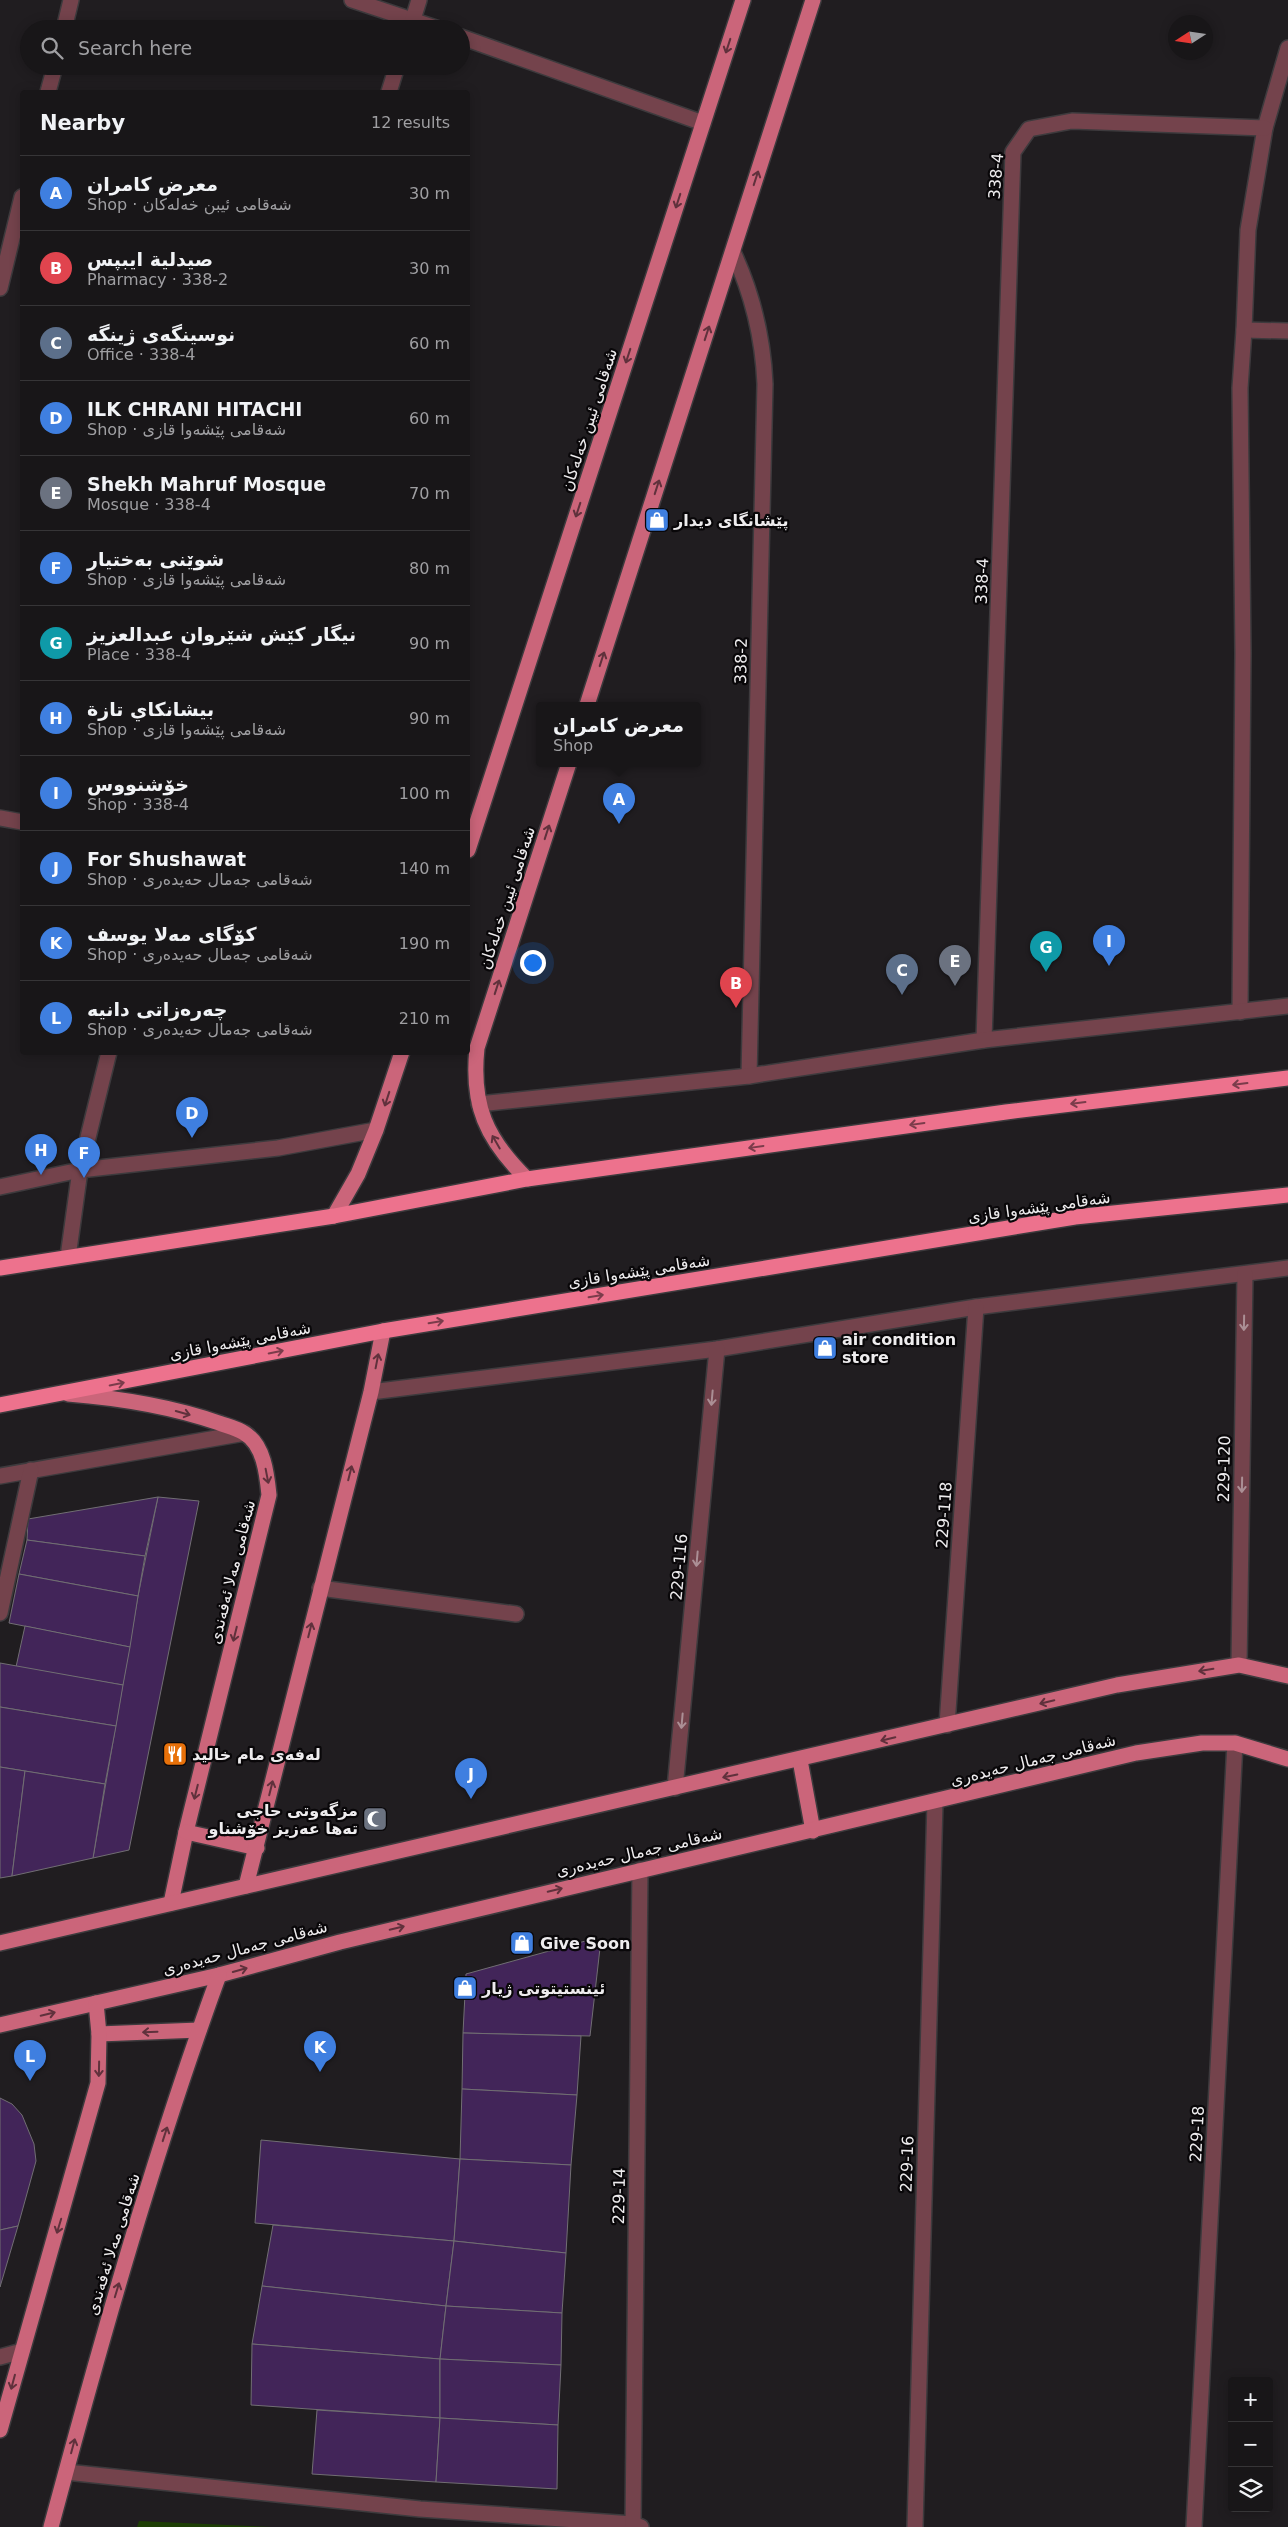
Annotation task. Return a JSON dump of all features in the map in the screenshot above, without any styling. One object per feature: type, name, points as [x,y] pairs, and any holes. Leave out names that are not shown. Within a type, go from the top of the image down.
[{"type":"highway","points":[[0,1268],[334,1216],[527,1179],[1006,1112],[1288,1078]]},
{"type":"highway","name":"شەقامی پێشەوا قازی","points":[[0,1405],[66,1394],[383,1331],[1075,1217],[1288,1195]]},
{"type":"main road","name":"شەقامی ئیبن خەلەکان","points":[[470,844],[742,0]]},
{"type":"main road","points":[[588,702],[813,0]]},
{"type":"main road","name":"شەقامی ئیبن خەلەکان","points":[[527,1179],[506,1159],[495,1141],[479,1104],[474,1077],[478,1048],[568,767]]},
{"type":"main road","points":[[334,1216],[358,1174],[376,1130],[401,1055]]},
{"type":"main road","points":[[246,1886],[370,1392],[383,1331]]},
{"type":"main road","points":[[66,1394],[103,1397],[166,1408],[245,1433]]},
{"type":"main road","name":"شەقامی مەلا ئەفەندی","points":[[171,1903],[186,1832],[269,1495],[263,1462],[256,1446],[245,1433]]},
{"type":"main road","points":[[0,1944],[1117,1685],[1239,1665],[1288,1676]]},
{"type":"main road","name":"شەقامی جەمال حەیدەری","points":[[0,2025],[219,1976],[340,1942],[1136,1753],[1202,1743],[1235,1743],[1288,1759]]},
{"type":"main road","points":[[800,1760],[813,1830]]},
{"type":"main road","points":[[186,1832],[257,1848]]},
{"type":"main road","name":"شەقامی مەلا ئەفەندی","points":[[51,2527],[101,2342],[199,2030],[219,1976]]},
{"type":"main road","points":[[0,2430],[82,2148],[98,2084],[99,2034],[96,2003]]},
{"type":"main road","points":[[99,2034],[199,2030]]},
{"type":"street","points":[[66,20],[71,0]]},
{"type":"street","points":[[352,0],[401,20]]},
{"type":"street","points":[[412,20],[419,0]]},
{"type":"street","points":[[470,40],[703,123]]},
{"type":"street","points":[[1240,1012],[1243,653],[1240,388],[1248,230],[1264,128],[1288,48]]},
{"type":"street","points":[[48,90],[52,75]]},
{"type":"street","points":[[390,90],[394,75]]},
{"type":"street","name":"338-4","points":[[984,1040],[1013,152],[1029,129],[1072,121],[1264,128]]},
{"type":"street","points":[[0,288],[20,204]]},
{"type":"street","name":"338-2","points":[[733,252],[756,312],[764,352],[765,384],[749,1076]]},
{"type":"street","points":[[1244,330],[1288,331]]},
{"type":"street","points":[[0,818],[20,822]]},
{"type":"street","points":[[479,1104],[749,1076],[984,1040],[1288,1006]]},
{"type":"street","points":[[68,1257],[80,1170],[108,1055]]},
{"type":"street","points":[[0,1187],[80,1170],[278,1148],[376,1130]]},
{"type":"street","points":[[370,1392],[717,1349],[976,1307],[1288,1268]]},
{"type":"street","name":"229-120","points":[[1239,1665],[1245,1274]]},
{"type":"street","name":"229-118","points":[[946,1725],[976,1307]]},
{"type":"street","name":"229-116","points":[[675,1788],[717,1349]]},
{"type":"street","points":[[0,1476],[245,1433]]},
{"type":"street","points":[[0,1613],[31,1470]]},
{"type":"street","points":[[320,1588],[516,1614]]},
{"type":"street","name":"229-18","points":[[1194,2527],[1235,1743]]},
{"type":"street","name":"229-16","points":[[915,2527],[935,1802]]},
{"type":"street","name":"229-14","points":[[638,2525],[640,1870]]},
{"type":"street","points":[[0,2357],[22,2351]]},
{"type":"street","points":[[66,2472],[420,2509],[638,2525]]},
{"type":"green space","points":[[139,2521],[272,2527],[137,2527]]},
{"type":"building","points":[[158,1497],[199,1501],[129,1850],[93,1858],[138,1596]]},
{"type":"building","points":[[158,1497],[145,1556],[27,1540],[28,1519]]},
{"type":"building","points":[[27,1540],[145,1556],[138,1596],[19,1574]]},
{"type":"building","points":[[19,1574],[138,1596],[130,1647],[9,1623]]},
{"type":"building","points":[[25,1626],[130,1647],[123,1685],[16,1667]]},
{"type":"building","points":[[0,1663],[123,1685],[116,1726],[0,1707]]},
{"type":"building","points":[[0,1707],[116,1726],[105,1784],[0,1767]]},
{"type":"building","points":[[0,1767],[25,1771],[12,1876],[0,1878]]},
{"type":"building","points":[[25,1771],[105,1784],[93,1858],[12,1876]]},
{"type":"building","points":[[589,1940],[600,1948],[590,2036],[463,2033],[466,1974]]},
{"type":"building","points":[[463,2033],[581,2036],[577,2095],[462,2089]]},
{"type":"building","points":[[462,2089],[577,2095],[571,2165],[460,2159]]},
{"type":"building","points":[[0,2098],[12,2104],[22,2115],[34,2144],[36,2161],[18,2226],[0,2230]]},
{"type":"building","points":[[261,2140],[460,2159],[454,2241],[255,2223]]},
{"type":"building","points":[[460,2159],[571,2165],[566,2253],[454,2241]]},
{"type":"building","points":[[273,2225],[454,2241],[446,2306],[262,2286]]},
{"type":"building","points":[[18,2226],[0,2287],[0,2230]]},
{"type":"building","points":[[454,2241],[566,2253],[562,2313],[446,2306]]},
{"type":"building","points":[[262,2286],[446,2306],[440,2359],[252,2344]]},
{"type":"building","points":[[446,2306],[562,2313],[561,2365],[440,2359]]},
{"type":"building","points":[[252,2344],[440,2359],[440,2418],[251,2405]]},
{"type":"building","points":[[440,2359],[561,2365],[558,2425],[440,2418]]},
{"type":"building","points":[[317,2410],[440,2418],[436,2482],[312,2474]]},
{"type":"building","points":[[440,2418],[558,2425],[557,2489],[436,2482]]},
{"type":"place","name":"پێشانگای دیدار","points":[[657,520]]},
{"type":"place","name":"معرض کامران","points":[[619,824]]},
{"type":"place","name":"خۆشنووس","points":[[1109,966]]},
{"type":"place","name":"نیگار کێش شێروان عبدالعزیز","points":[[1046,972]]},
{"type":"place","name":"Shekh Mahruf Mosque","points":[[955,986]]},
{"type":"place","name":"نوسینگەی ژینگە","points":[[902,995]]},
{"type":"place","name":"صيدلية ایبپس","points":[[736,1008]]},
{"type":"place","name":"ILK CHRANI HITACHI","points":[[192,1138]]},
{"type":"place","name":"بيشانكاي تازة","points":[[41,1175]]},
{"type":"place","name":"شوێنی بەختیار","points":[[84,1178]]},
{"type":"place","name":"air condition store","points":[[825,1348]]},
{"type":"place","name":"لەفەی مام خالید","points":[[175,1754]]},
{"type":"place","name":"For Shushawat","points":[[471,1799]]},
{"type":"place","name":"مزگەوتی حاجی تەها عەزیز خۆشناو","points":[[375,1819]]},
{"type":"place","name":"Give Soon","points":[[522,1943]]},
{"type":"place","name":"ئینستیتوتی ژیار","points":[[465,1988]]},
{"type":"place","name":"کۆگای مەلا یوسف","points":[[320,2072]]},
{"type":"place","name":"چەرەزاتی دانیە","points":[[30,2081]]}]
